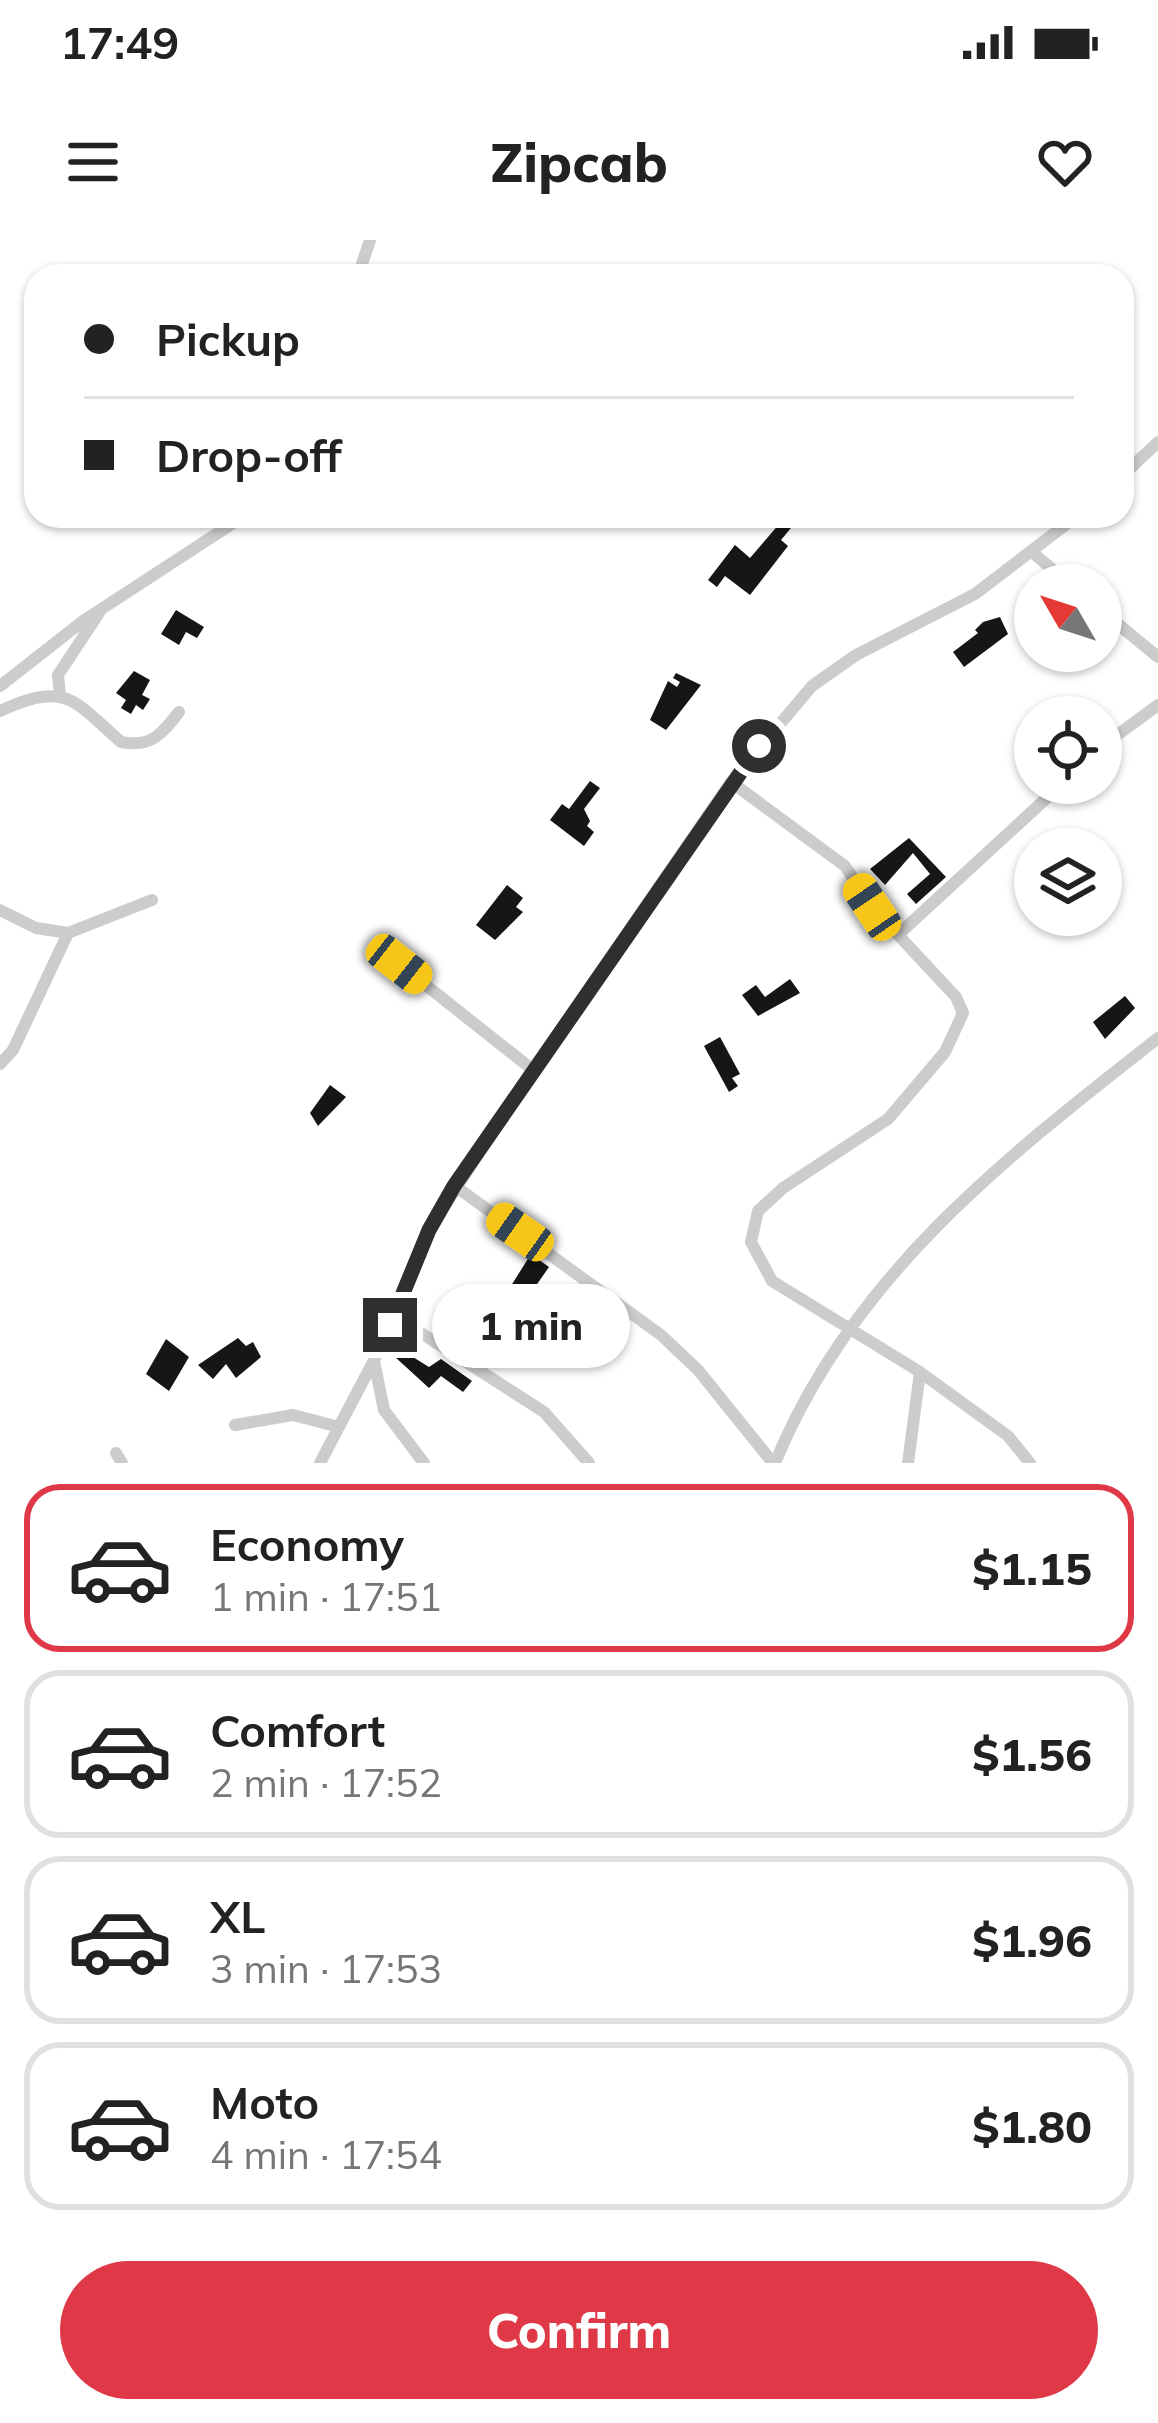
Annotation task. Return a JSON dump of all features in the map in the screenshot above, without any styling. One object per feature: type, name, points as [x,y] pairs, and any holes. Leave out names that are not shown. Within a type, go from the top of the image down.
[{"type":"street","points":[[1134,465],[1158,442]]},
{"type":"street","points":[[0,686],[102,609],[226,528]]},
{"type":"street","points":[[320,1463],[374,1361],[429,1230],[454,1186],[731,782],[812,686],[856,655],[975,594],[1063,528]]},
{"type":"street","points":[[1033,553],[1046,564]]},
{"type":"street","points":[[61,695],[61,670],[102,609]]},
{"type":"street","points":[[1122,627],[1158,657]]},
{"type":"street","points":[[0,711],[32,698],[61,695],[102,718],[127,744],[151,742],[179,712]]},
{"type":"street","points":[[1122,732],[1158,705]]},
{"type":"street","points":[[731,782],[844,866],[872,907],[902,932],[956,997],[962,1025],[888,1119],[783,1188],[752,1223],[758,1261],[772,1282],[920,1372],[1008,1436],[1030,1463]]},
{"type":"street","points":[[902,932],[1040,804]]},
{"type":"street","points":[[0,910],[36,928],[68,933],[152,901]]},
{"type":"street","points":[[0,1064],[13,1051],[68,933]]},
{"type":"street","points":[[399,964],[533,1070]]},
{"type":"street","points":[[454,1186],[661,1335],[698,1370],[774,1463],[808,1389],[918,1244],[996,1165],[1158,1038]]},
{"type":"street","points":[[393,1316],[544,1412],[589,1463]]},
{"type":"street","points":[[374,1361],[384,1410],[424,1463]]},
{"type":"street","points":[[908,1463],[920,1372]]},
{"type":"street","points":[[235,1425],[293,1415],[339,1427]]},
{"type":"building","points":[[776,528],[791,528],[781,540],[788,546],[750,595],[725,576],[717,587],[708,580],[735,545],[750,558]]},
{"type":"building","points":[[176,610],[204,627],[197,638],[186,632],[179,645],[161,634]]},
{"type":"building","points":[[1000,617],[1008,634],[964,667],[953,652],[978,633],[975,630],[983,622]]},
{"type":"building","points":[[134,671],[150,680],[142,695],[150,699],[143,710],[136,705],[131,714],[121,708],[126,700],[116,693]]},
{"type":"building","points":[[676,673],[701,685],[666,730],[650,720],[668,681],[677,687],[680,682],[673,678]]},
{"type":"building","points":[[590,781],[600,788],[584,809],[590,821],[587,826],[594,832],[584,846],[550,820],[562,804],[569,809]]},
{"type":"building","points":[[909,838],[946,877],[916,904],[907,894],[930,874],[913,853],[885,885],[870,869]]},
{"type":"building","points":[[507,885],[523,898],[516,907],[523,912],[495,940],[476,925]]},
{"type":"building","points":[[790,979],[800,993],[758,1016],[742,995],[756,985],[765,997]]},
{"type":"building","points":[[1125,996],[1135,1008],[1105,1039],[1093,1022]]},
{"type":"building","points":[[720,1037],[740,1074],[732,1078],[738,1086],[729,1092],[704,1046]]},
{"type":"building","points":[[330,1085],[346,1097],[318,1126],[310,1113]]},
{"type":"building","points":[[531,1254],[549,1267],[533,1290],[549,1300],[540,1314],[509,1289]]},
{"type":"building","points":[[238,1338],[246,1346],[253,1342],[261,1357],[236,1378],[226,1364],[213,1379],[198,1365]]},
{"type":"building","points":[[166,1339],[189,1357],[169,1391],[146,1374]]},
{"type":"building","points":[[400,1349],[429,1367],[441,1359],[472,1381],[463,1392],[441,1376],[429,1388],[395,1357]]},
{"type":"route","points":[[390,1325],[408,1274],[454,1186],[759,746]]}]
